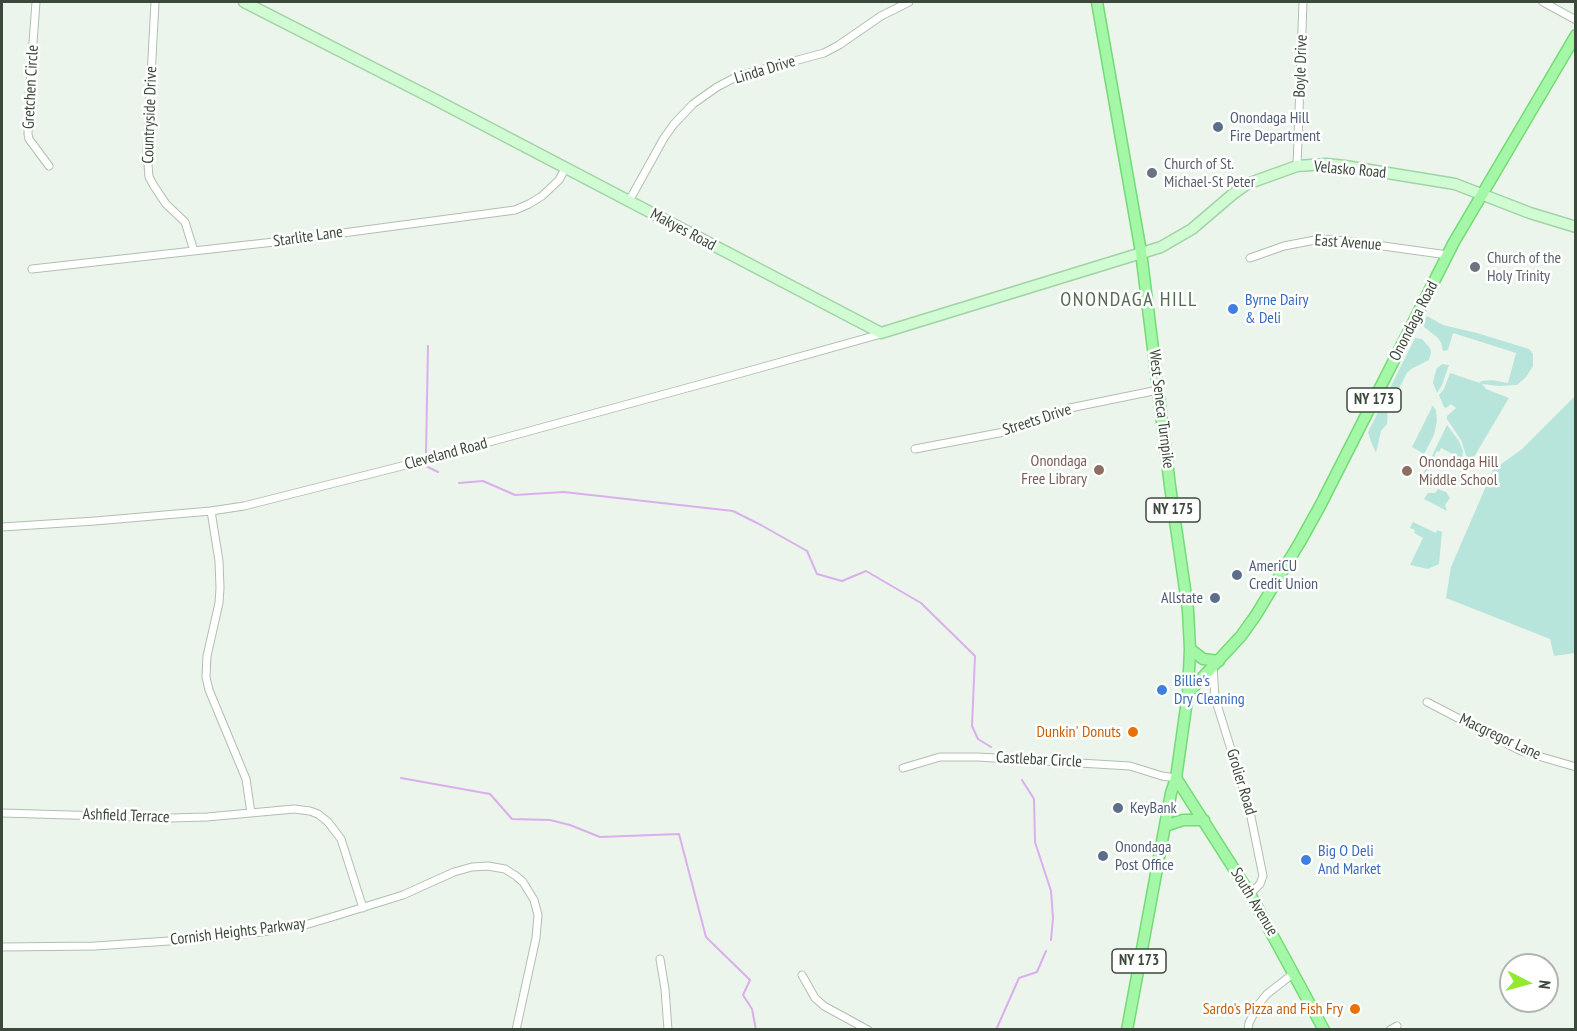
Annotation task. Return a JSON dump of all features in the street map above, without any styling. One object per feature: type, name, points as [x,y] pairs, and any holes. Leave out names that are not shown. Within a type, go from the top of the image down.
[{"type":"main road","name":"West Seneca Turnpike","points":[[1096,2],[1141,252],[1188,610],[1190,649],[1188,693],[1176,778],[1127,1029]]},
{"type":"main road","name":"Onondaga Road","points":[[1188,693],[1241,636],[1256,615],[1320,506],[1448,255],[1575,35]]},
{"type":"main road","points":[[1190,649],[1203,659],[1216,664]]},
{"type":"main road","name":"South Avenue","points":[[1176,778],[1250,894],[1324,1029]]},
{"type":"main road","points":[[1165,826],[1183,820],[1203,820]]},
{"type":"street","name":"Gretchen Circle","points":[[36,2],[28,134],[29,139],[49,166]]},
{"type":"street","name":"Countryside Drive","points":[[155,2],[147,151],[149,177],[166,204],[186,222],[194,251]]},
{"type":"street","name":"Makyes Road","points":[[244,2],[566,167],[881,333]]},
{"type":"street","name":"Linda Drive","points":[[629,201],[674,124],[693,104],[709,92],[738,76],[824,53],[881,16],[909,2]]},
{"type":"street","name":"Boyle Drive","points":[[1297,166],[1304,2]]},
{"type":"street","points":[[1543,2],[1575,20]]},
{"type":"street","name":"Velasko Road","points":[[1141,252],[1161,247],[1192,230],[1247,183],[1297,166],[1326,164],[1455,184],[1530,213],[1575,227]]},
{"type":"street","name":"Starlite Lane","points":[[32,269],[283,241],[515,210],[542,196],[559,180],[566,167]]},
{"type":"street","name":"East Avenue","points":[[1250,258],[1300,242],[1320,239],[1448,255]]},
{"type":"street","points":[[881,333],[1141,252]]},
{"type":"street","name":"Cleveland Road","points":[[2,527],[211,511],[282,497],[738,375],[881,333]]},
{"type":"street","name":"Streets Drive","points":[[915,449],[1004,432],[1070,408],[1158,390]]},
{"type":"street","points":[[211,511],[219,561],[220,588],[219,603],[207,656],[206,676],[209,690],[246,779],[251,813]]},
{"type":"street","name":"Grolier Road","points":[[1216,664],[1215,698],[1251,816],[1263,876],[1260,884],[1250,894]]},
{"type":"street","name":"Macgregor Lane","points":[[1427,702],[1521,751],[1575,767]]},
{"type":"street","name":"Castlebar Circle","points":[[903,768],[940,757],[978,757],[1130,766],[1161,776],[1176,778]]},
{"type":"street","name":"Ashfield Terrace","points":[[2,813],[171,818],[294,809],[310,811],[328,822],[341,839],[363,908]]},
{"type":"street","name":"Cornish Heights Parkway","points":[[2,947],[95,946],[241,934],[305,925],[403,895],[454,872],[488,866],[506,869],[523,882],[534,900],[538,915],[536,938],[516,1029]]},
{"type":"street","points":[[660,959],[668,1029]]},
{"type":"street","points":[[1248,1029],[1262,999],[1294,973]]},
{"type":"street","points":[[802,975],[815,998],[824,1006],[868,1029]]},
{"type":"shaded area","points":[[1427,316],[1443,325],[1529,349],[1533,354],[1533,366],[1517,385],[1482,384],[1486,389],[1509,398],[1455,489],[1454,484],[1466,461],[1466,455],[1461,440],[1447,419],[1447,416],[1456,408],[1451,404],[1444,407],[1439,395],[1450,373],[1480,383],[1492,380],[1508,383],[1516,353],[1453,333],[1448,350],[1443,351],[1438,338],[1424,327]]},
{"type":"shaded area","points":[[1415,338],[1422,339],[1430,348],[1429,360],[1407,373],[1388,410],[1387,424],[1381,431],[1376,453],[1368,432]]},
{"type":"shaded area","points":[[1442,364],[1449,365],[1437,393],[1433,383],[1434,377],[1437,368]]},
{"type":"shaded area","points":[[1575,396],[1575,653],[1554,656],[1550,639],[1446,598],[1451,567],[1493,470],[1522,449]]},
{"type":"shaded area","points":[[1431,406],[1436,410],[1437,421],[1434,435],[1424,454],[1412,447]]},
{"type":"shaded area","points":[[1447,425],[1459,441],[1463,451],[1462,459],[1441,448],[1439,452],[1437,451],[1425,475],[1423,474]]},
{"type":"shaded area","points":[[1438,489],[1446,492],[1450,498],[1445,505],[1447,511],[1424,499],[1428,493],[1435,493]]},
{"type":"shaded area","points":[[1413,522],[1436,533],[1437,530],[1442,532],[1439,564],[1428,569],[1410,565],[1423,538],[1410,528]]},
{"type":"waterway","points":[[426,454],[428,346]]},
{"type":"waterway","points":[[426,466],[438,472]]},
{"type":"waterway","points":[[459,483],[483,481],[515,495],[564,492],[733,511],[807,551],[817,574],[842,581],[866,571],[921,603],[975,656],[972,726],[978,739],[991,747]]},
{"type":"waterway","points":[[401,778],[490,794],[512,819],[550,820],[600,837],[679,834],[706,937],[750,980],[743,995],[752,1009],[756,1030]]},
{"type":"waterway","points":[[1022,780],[1034,799],[1035,842],[1051,891],[1053,918],[1051,940]]},
{"type":"waterway","points":[[996,1030],[1019,978],[1037,972],[1046,951]]},
{"type":"place","name":"Onondaga Hill Fire Department","points":[[1218,127]]},
{"type":"place","name":"Church of St. Michael-St Peter","points":[[1152,173]]},
{"type":"place","name":"Church of the Holy Trinity","points":[[1475,267]]},
{"type":"place","name":"Byrne Dairy & Deli","points":[[1233,309]]},
{"type":"place","name":"Onondaga Free Library","points":[[1099,470]]},
{"type":"place","name":"Onondaga Hill Middle School","points":[[1407,471]]},
{"type":"place","name":"AmeriCU Credit Union","points":[[1237,575]]},
{"type":"place","name":"Allstate","points":[[1215,598]]},
{"type":"place","name":"Billie's Dry Cleaning","points":[[1162,690]]},
{"type":"place","name":"Dunkin' Donuts","points":[[1133,732]]},
{"type":"place","name":"KeyBank","points":[[1118,808]]},
{"type":"place","name":"Onondaga Post Office","points":[[1103,856]]},
{"type":"place","name":"Big O Deli And Market","points":[[1306,860]]},
{"type":"place","name":"Sardo's Pizza and Fish Fry","points":[[1355,1009]]},
{"type":"district","name":"ONONDAGA HILL","points":[[1129,300]]}]
